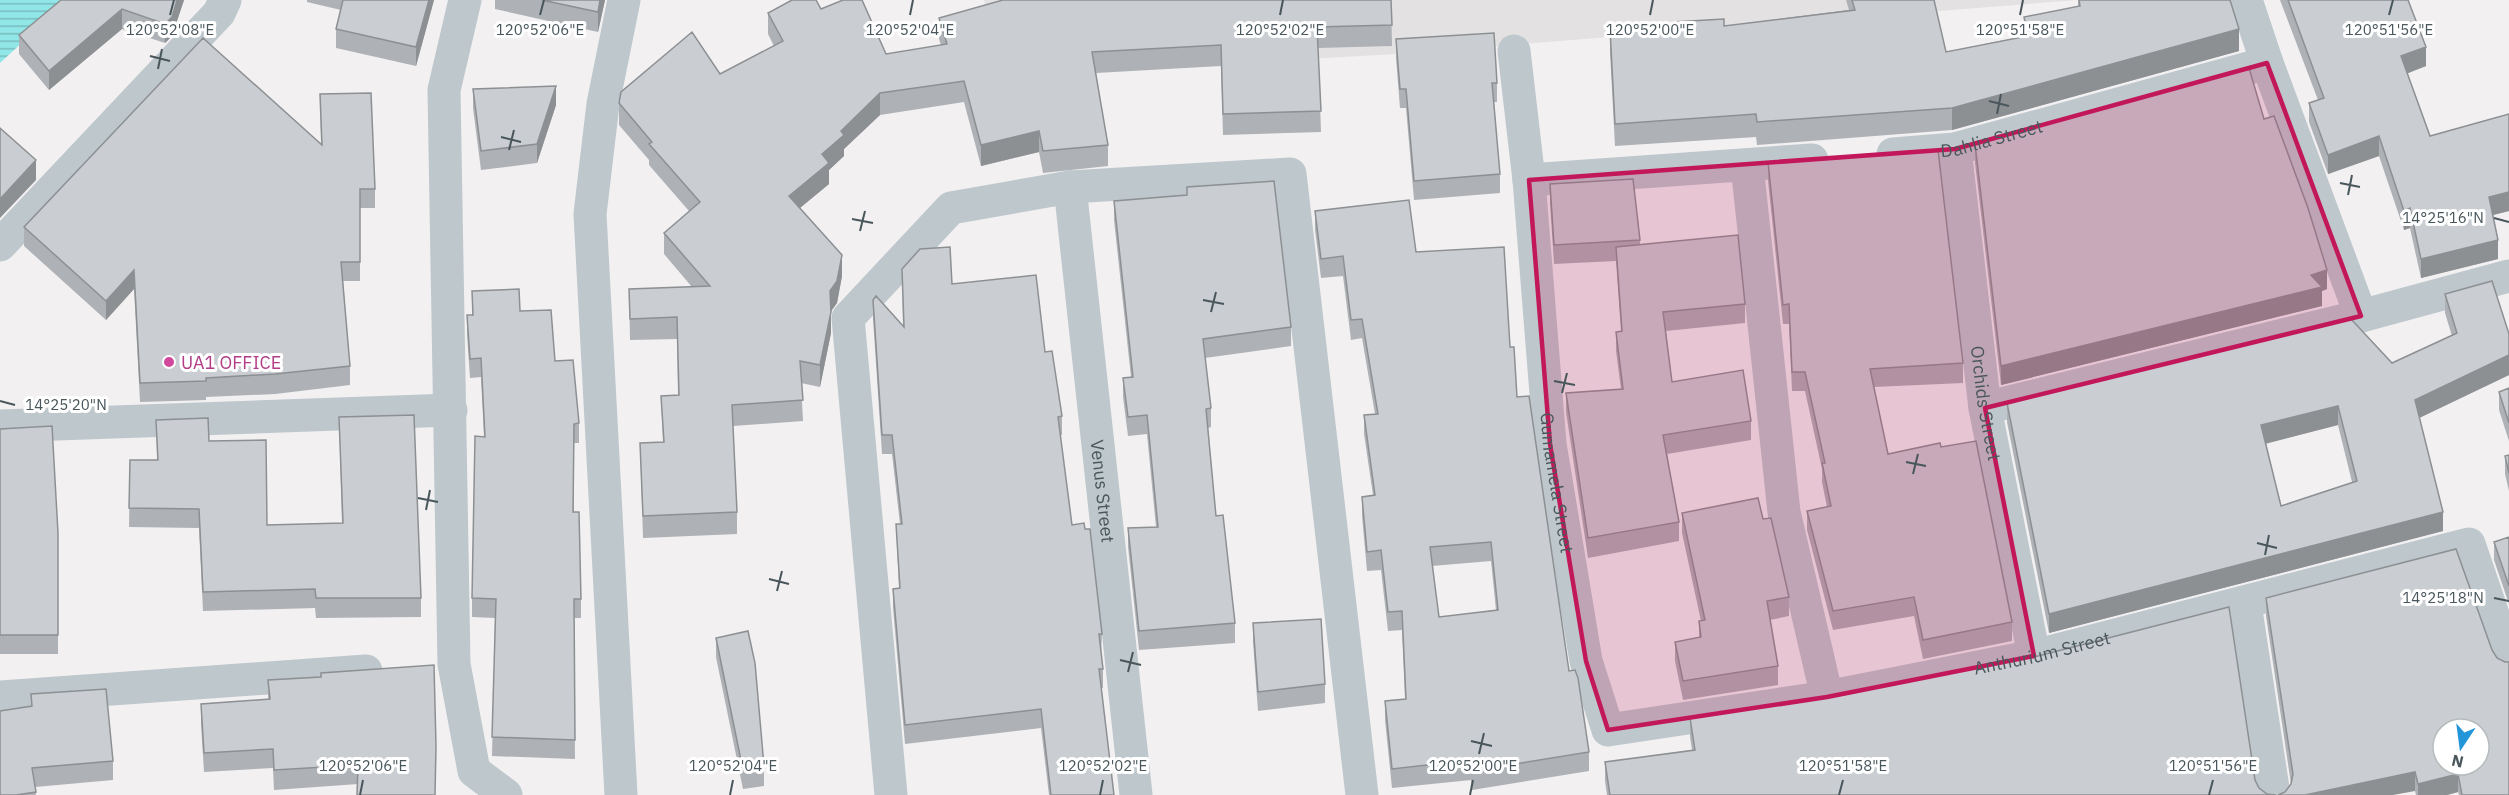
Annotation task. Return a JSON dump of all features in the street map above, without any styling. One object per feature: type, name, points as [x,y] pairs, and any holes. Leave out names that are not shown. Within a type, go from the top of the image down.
[{"type":"street","points":[[0,244],[219,13],[225,0]]},
{"type":"street","points":[[465,0],[444,90],[451,410],[442,665],[474,771],[506,795]]},
{"type":"street","points":[[621,795],[590,214],[603,104],[624,0]]},
{"type":"street","points":[[2246,0],[2267,63],[2361,316]]},
{"type":"street","name":"Gumamela Street","points":[[1514,51],[1529,180],[1550,444],[1586,661],[1608,730]]},
{"type":"street","name":"Dahlia Street","points":[[1529,180],[1955,149],[2267,63]]},
{"type":"street","name":"Orchids Street","points":[[1955,149],[1985,408],[2034,656]]},
{"type":"street","points":[[1747,165],[1784,512],[1827,697]]},
{"type":"street","points":[[891,795],[848,318],[951,208],[1070,187],[1290,174],[1362,795]]},
{"type":"street","name":"Venus Street","points":[[1070,187],[1136,795]]},
{"type":"street","points":[[1985,408],[2361,316],[2509,276]]},
{"type":"street","points":[[0,426],[451,410]]},
{"type":"street","name":"Anthurium Street","points":[[1608,730],[1827,697],[2034,656],[2245,604],[2469,544],[2509,662]]},
{"type":"street","points":[[2245,604],[2274,795]]},
{"type":"street","points":[[0,698],[394,669]]},
{"type":"highlighted area","points":[[2267,63],[2361,316],[1985,408],[2034,656],[1827,697],[1608,730],[1586,661],[1550,444],[1529,180],[1955,149]]},
{"type":"shaded area","points":[[984,0],[2077,0],[1395,54],[1003,77]]},
{"type":"water","points":[[0,0],[61,0],[42,24],[0,63]]},
{"type":"building","points":[[61,0],[177,0],[172,17],[165,24],[122,9],[49,71],[19,35]]},
{"type":"building","points":[[343,0],[429,0],[416,47],[336,29]]},
{"type":"building","points":[[542,0],[600,0],[598,12]]},
{"type":"building","points":[[792,0],[816,0],[821,9],[843,0],[862,0],[886,54],[947,44],[939,18],[1003,0],[1391,0],[1392,25],[1317,27],[1321,111],[1223,114],[1221,45],[1092,52],[1108,145],[1043,151],[1039,131],[981,145],[964,81],[880,93],[841,131],[844,135],[822,154],[829,163],[789,196],[842,255],[837,281],[830,291],[831,312],[820,365],[800,361],[803,400],[732,405],[737,512],[643,516],[640,443],[664,442],[661,396],[679,395],[677,317],[630,319],[629,289],[710,286],[664,233],[700,202],[649,144],[652,142],[619,103],[621,92],[692,32],[720,74],[783,41],[768,13]]},
{"type":"building","points":[[1852,0],[1934,0],[1946,52],[2028,36],[2024,17],[2080,6],[2079,0],[2230,0],[2239,29],[1952,108],[1757,122],[1756,114],[1615,124],[1610,29],[1674,26],[1673,22],[1724,19],[1724,26],[1855,10]]},
{"type":"building","points":[[2288,0],[2408,0],[2426,47],[2401,56],[2430,136],[2509,114],[2509,192],[2489,197],[2498,240],[2421,259],[2410,208],[2404,211],[2379,136],[2328,155],[2309,103],[2324,98]]},
{"type":"building","points":[[1494,33],[1497,83],[1492,83],[1500,174],[1414,181],[1406,89],[1400,89],[1396,39]]},
{"type":"building","points":[[203,38],[322,145],[320,94],[371,93],[375,189],[360,189],[360,262],[341,262],[350,366],[206,378],[206,381],[140,383],[134,270],[106,301],[24,227]]},
{"type":"building","points":[[2249,68],[2264,119],[2274,116],[2308,208],[2327,270],[2311,275],[2322,287],[2001,366],[1975,144]]},
{"type":"building","points":[[556,86],[537,144],[481,151],[473,89]]},
{"type":"building","points":[[0,128],[36,160],[0,199]]},
{"type":"building","points":[[1938,150],[1963,363],[1870,369],[1888,454],[1940,443],[1941,447],[1976,441],[2012,622],[1923,640],[1914,597],[1833,611],[1807,511],[1831,506],[1822,463],[1825,463],[1805,372],[1792,372],[1789,304],[1783,305],[1768,162]]},
{"type":"building","points":[[1633,179],[1640,240],[1554,245],[1550,184]]},
{"type":"building","points":[[1274,181],[1291,327],[1203,339],[1211,408],[1206,409],[1216,516],[1223,515],[1235,623],[1139,631],[1128,528],[1158,527],[1147,415],[1128,417],[1123,378],[1133,377],[1114,201],[1187,195],[1187,187]]},
{"type":"building","points":[[1409,200],[1416,252],[1504,247],[1510,347],[1514,347],[1517,397],[1529,396],[1569,671],[1575,670],[1578,678],[1589,752],[1472,771],[1471,760],[1392,769],[1385,701],[1406,699],[1402,611],[1388,612],[1381,550],[1367,552],[1362,497],[1375,495],[1364,415],[1378,414],[1362,319],[1351,320],[1343,256],[1321,259],[1315,211]],"holes":[[[1491,542],[1498,610],[1439,617],[1430,547]]]},
{"type":"building","points":[[1738,235],[1745,304],[1663,312],[1672,382],[1743,370],[1751,421],[1663,435],[1679,522],[1588,538],[1566,393],[1623,389],[1616,332],[1622,331],[1616,247]]},
{"type":"building","points":[[950,247],[952,284],[1036,275],[1045,352],[1052,351],[1062,416],[1058,417],[1072,525],[1084,523],[1085,529],[1090,529],[1102,634],[1099,634],[1103,669],[1099,669],[1114,795],[1051,795],[1041,709],[905,725],[893,589],[900,588],[896,524],[902,524],[892,435],[882,435],[873,300],[876,296],[904,327],[902,269],[920,249]]},
{"type":"building","points":[[2492,281],[2509,334],[2509,355],[2415,400],[2443,512],[2049,614],[2007,403],[2351,319],[2392,363],[2457,333],[2445,294]],"holes":[[[2338,406],[2357,481],[2281,506],[2261,425]]]},
{"type":"building","points":[[519,289],[520,311],[551,310],[555,361],[573,360],[579,423],[574,424],[573,512],[579,512],[581,599],[574,599],[575,740],[492,737],[496,599],[472,598],[475,436],[485,437],[481,358],[470,359],[467,315],[473,315],[472,291]]},
{"type":"building","points":[[2509,388],[2509,423],[2499,392]]},
{"type":"building","points":[[414,415],[421,598],[316,598],[315,589],[203,592],[199,509],[129,508],[130,460],[158,460],[156,420],[208,418],[209,441],[266,440],[267,525],[343,523],[339,417]]},
{"type":"building","points":[[52,426],[58,533],[58,635],[0,635],[0,429]]},
{"type":"building","points":[[2509,455],[2509,473],[2505,456]]},
{"type":"building","points":[[1758,498],[1763,519],[1771,518],[1789,597],[1767,601],[1778,666],[1683,681],[1675,642],[1701,637],[1699,621],[1705,620],[1682,513]]},
{"type":"building","points":[[2509,537],[2509,586],[2494,542]]},
{"type":"building","points":[[2456,549],[2492,650],[2497,658],[2509,662],[2509,795],[2462,795],[2459,777],[2491,777],[2491,717],[2431,717],[2431,777],[2446,777],[2418,784],[2415,772],[2305,795],[2278,795],[2285,792],[2291,784],[2293,774],[2266,598]]},
{"type":"building","points":[[2229,607],[2255,780],[2259,788],[2267,794],[2276,795],[1610,795],[1605,762],[1695,750],[1690,718],[1831,697],[2038,656]]},
{"type":"building","points":[[1321,619],[1325,684],[1258,692],[1253,623]]},
{"type":"building","points":[[748,631],[755,663],[764,766],[743,770],[716,638]]},
{"type":"building","points":[[434,665],[435,795],[357,795],[358,765],[274,770],[273,749],[204,753],[201,704],[270,699],[268,680],[321,677],[321,673]]},
{"type":"building","points":[[106,689],[113,761],[32,768],[36,792],[0,795],[0,711],[32,706],[31,694]]},
{"type":"place","name":"UA1 OFFICE","points":[[169,362]]}]
